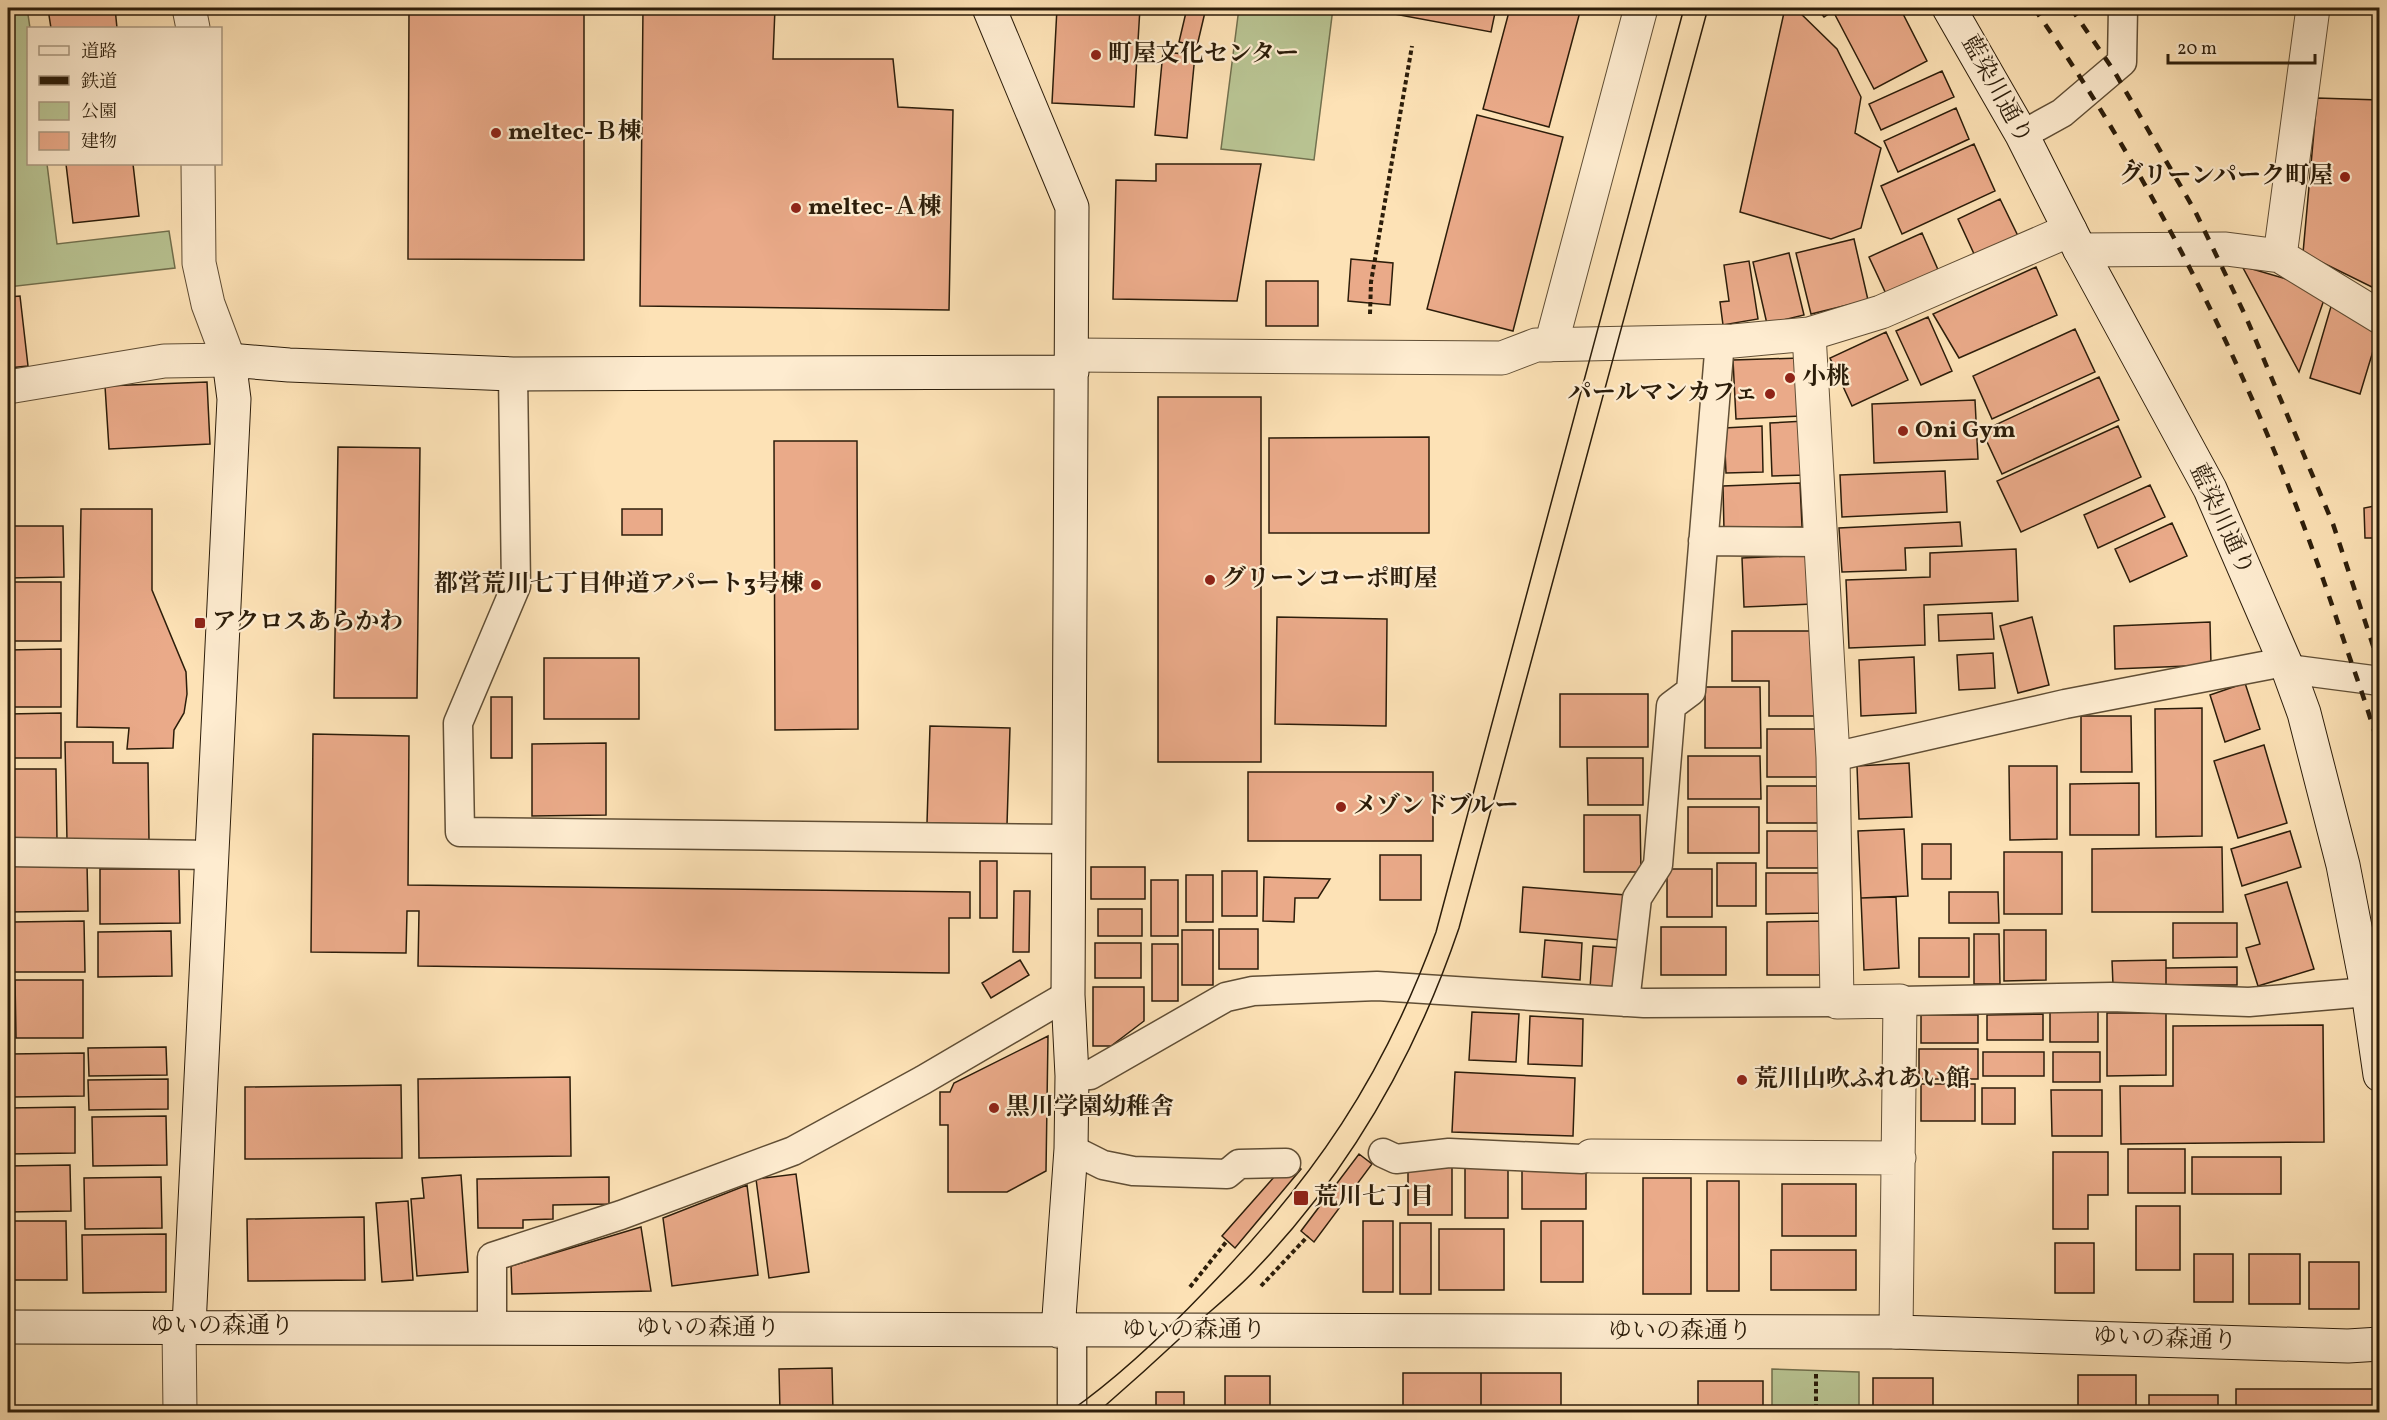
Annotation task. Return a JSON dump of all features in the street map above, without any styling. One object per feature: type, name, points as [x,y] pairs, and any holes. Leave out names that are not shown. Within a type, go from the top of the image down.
[{"type":"street","points":[[189,8],[193,27]]},
{"type":"street","points":[[989,8],[1072,207],[1068,995],[1072,1076],[1065,1331]]},
{"type":"street","points":[[1551,345],[1641,8]]},
{"type":"street","name":"藍染川通り","points":[[1949,8],[2022,135],[2075,240],[2210,489],[2286,665],[2304,713],[2340,854],[2368,992],[2379,1075]]},
{"type":"street","points":[[2280,256],[2313,8]]},
{"type":"street","points":[[180,1413],[212,855],[234,399],[229,360],[208,304],[199,263],[198,165]]},
{"type":"street","points":[[8,387],[164,361],[229,360],[289,365],[513,374],[1502,358],[1536,345],[1720,341],[1809,334],[1881,312],[2075,240],[2226,249],[2280,256],[2379,317]]},
{"type":"street","points":[[1809,334],[1833,757],[1837,1002],[1900,1001],[1896,1332]]},
{"type":"street","points":[[1591,1156],[1899,1158]]},
{"type":"street","name":"ゆいの森通り","points":[[8,1328],[1896,1332],[2348,1346],[2379,1344]]},
{"type":"lane","points":[[2022,135],[2061,113],[2122,62],[2123,8]]},
{"type":"lane","points":[[1625,1002],[1637,898],[1658,865],[1671,706],[1691,690],[1720,341]]},
{"type":"lane","points":[[513,374],[516,586],[458,723],[460,832],[1069,839]]},
{"type":"lane","points":[[1703,541],[1821,542]]},
{"type":"lane","points":[[1833,757],[2065,704],[2286,665],[2379,681]]},
{"type":"lane","points":[[8,852],[212,855]]},
{"type":"lane","points":[[1072,1076],[1090,1075],[1226,997],[1253,991],[1377,986],[1625,1002],[1837,1002]]},
{"type":"lane","points":[[1900,1001],[2111,997],[2249,1002],[2368,992]]},
{"type":"lane","points":[[492,1328],[492,1257],[621,1215],[793,1151],[923,1080],[1068,995]]},
{"type":"lane","points":[[1071,1149],[1103,1166],[1133,1171],[1227,1174],[1239,1164],[1286,1163]]},
{"type":"lane","points":[[1383,1153],[1396,1159],[1449,1153],[1582,1160],[1591,1156]]},
{"type":"lane","points":[[1065,1331],[1072,1413]]},
{"type":"path","points":[[1370,323],[1371,282],[1412,46]]},
{"type":"path","points":[[1259,1289],[1308,1236]]},
{"type":"path","points":[[1182,1296],[1227,1241]]},
{"type":"green space","points":[[8,8],[27,8],[30,27],[27,27],[27,165],[47,165],[57,244],[169,231],[175,268],[8,287]]},
{"type":"green space","points":[[1239,8],[1333,8],[1314,160],[1221,149]]},
{"type":"green space","points":[[1772,1369],[1859,1372],[1859,1412],[1772,1412]]},
{"type":"building","points":[[115,8],[117,27],[51,27],[48,9]]},
{"type":"building","name":"meltec-Ｂ棟","points":[[409,8],[584,8],[584,260],[408,259]]},
{"type":"building","name":"meltec-Ａ棟","points":[[643,8],[775,8],[773,59],[893,59],[898,107],[953,110],[949,310],[640,306]]},
{"type":"building","name":"町屋文化センター","points":[[1057,8],[1140,8],[1134,107],[1052,103]]},
{"type":"building","points":[[1187,8],[1206,8],[1197,46],[1179,42]]},
{"type":"building","points":[[1362,8],[1496,8],[1491,32]]},
{"type":"building","points":[[1510,8],[1581,8],[1549,127],[1483,109]]},
{"type":"building","points":[[1785,8],[1795,8],[1837,49],[1861,97],[1855,133],[1881,148],[1861,228],[1831,239],[1740,212]]},
{"type":"building","points":[[1817,8],[1900,8],[1927,61],[1874,89],[1833,11],[1824,17]]},
{"type":"building","points":[[1163,52],[1195,55],[1187,138],[1155,135]]},
{"type":"building","points":[[1942,71],[1954,97],[1881,130],[1869,104]]},
{"type":"building","name":"グリーンパーク町屋","points":[[2317,98],[2380,100],[2380,291],[2303,253]]},
{"type":"building","points":[[1956,108],[1969,139],[1898,172],[1884,141]]},
{"type":"building","points":[[1477,115],[1563,137],[1513,331],[1427,309]]},
{"type":"building","points":[[1974,144],[1995,191],[1902,234],[1881,186]]},
{"type":"building","points":[[1156,164],[1261,164],[1237,301],[1113,299],[1116,180],[1156,181]]},
{"type":"building","points":[[66,165],[133,165],[139,216],[73,223]]},
{"type":"building","points":[[2000,199],[2018,236],[1975,256],[1958,219]]},
{"type":"building","points":[[1922,233],[1939,272],[1887,296],[1869,257]]},
{"type":"building","points":[[1854,239],[1868,300],[1811,314],[1796,253]]},
{"type":"building","points":[[1789,253],[1804,315],[1767,324],[1753,262]]},
{"type":"building","points":[[1351,259],[1393,263],[1390,305],[1348,301]]},
{"type":"building","points":[[1749,261],[1758,319],[1723,325],[1720,302],[1729,301],[1724,265]]},
{"type":"building","points":[[2242,266],[2327,291],[2299,372]]},
{"type":"building","points":[[2036,267],[2057,315],[1959,358],[1933,314]]},
{"type":"building","points":[[1266,281],[1318,281],[1318,326],[1266,326]]},
{"type":"building","points":[[20,296],[28,366],[8,368],[8,297]]},
{"type":"building","points":[[2332,303],[2380,328],[2360,394],[2310,378]]},
{"type":"building","points":[[1928,317],[1952,371],[1921,385],[1896,331]]},
{"type":"building","points":[[2075,329],[2095,372],[1992,419],[1973,376]]},
{"type":"building","points":[[1886,332],[1908,380],[1852,406],[1830,358]]},
{"type":"building","points":[[1800,358],[1802,416],[1736,419],[1733,360]]},
{"type":"building","points":[[2099,377],[2119,420],[2002,474],[1982,431]]},
{"type":"building","points":[[207,382],[210,444],[109,449],[105,386]]},
{"type":"building","name":"グリーンコーポ町屋","points":[[1158,397],[1261,397],[1261,762],[1158,762]]},
{"type":"building","points":[[1975,400],[1978,459],[1874,463],[1872,404]]},
{"type":"building","points":[[1805,421],[1807,475],[1772,476],[1770,423]]},
{"type":"building","points":[[1762,426],[1763,472],[1726,473],[1724,428]]},
{"type":"building","points":[[2118,426],[2141,477],[2021,532],[1997,481]]},
{"type":"building","name":"グリーンコーポ町屋","points":[[1429,437],[1429,533],[1269,533],[1269,438]]},
{"type":"building","name":"都営荒川七丁目仲道アパート3号棟","points":[[774,441],[857,441],[858,729],[775,730]]},
{"type":"building","points":[[338,447],[420,448],[417,698],[334,698]]},
{"type":"building","points":[[1945,471],[1947,512],[1842,517],[1840,475]]},
{"type":"building","points":[[1800,483],[1802,527],[1724,530],[1723,486]]},
{"type":"building","points":[[2150,485],[2165,517],[2098,548],[2084,515]]},
{"type":"building","points":[[2380,505],[2380,538],[2365,538],[2364,508]]},
{"type":"building","points":[[81,509],[152,509],[152,590],[186,672],[187,694],[184,713],[174,730],[173,748],[127,749],[129,728],[77,727]]},
{"type":"building","points":[[622,509],[662,509],[662,535],[622,535]]},
{"type":"building","points":[[1960,522],[1962,546],[1905,548],[1906,570],[1842,572],[1839,528]]},
{"type":"building","points":[[2172,523],[2187,556],[2130,582],[2115,549]]},
{"type":"building","points":[[8,526],[63,526],[64,577],[8,578]]},
{"type":"building","points":[[2375,546],[2380,546],[2380,592]]},
{"type":"building","points":[[2016,549],[2018,601],[1924,605],[1925,645],[1849,648],[1846,580],[1930,577],[1930,553]]},
{"type":"building","points":[[1811,555],[1813,604],[1744,607],[1742,558]]},
{"type":"building","points":[[8,582],[61,582],[61,641],[8,641]]},
{"type":"building","points":[[1992,613],[1994,639],[1939,641],[1938,615]]},
{"type":"building","name":"グリーンコーポ町屋","points":[[1277,617],[1387,619],[1386,726],[1275,724]]},
{"type":"building","points":[[2032,617],[2049,685],[2018,693],[2000,626]]},
{"type":"building","points":[[2210,622],[2211,665],[2115,669],[2114,626]]},
{"type":"building","points":[[1732,631],[1818,631],[1818,716],[1769,716],[1769,681],[1732,681]]},
{"type":"building","points":[[61,649],[61,707],[8,707],[8,650]]},
{"type":"building","points":[[1993,653],[1995,688],[1959,690],[1957,655]]},
{"type":"building","points":[[1914,657],[1916,713],[1861,716],[1859,660]]},
{"type":"building","points":[[544,658],[639,658],[639,719],[544,719]]},
{"type":"building","points":[[2245,683],[2260,729],[2225,742],[2210,695]]},
{"type":"building","points":[[1705,687],[1760,687],[1761,748],[1705,748]]},
{"type":"building","points":[[1560,694],[1648,694],[1648,747],[1560,747]]},
{"type":"building","points":[[491,697],[512,697],[512,758],[491,758]]},
{"type":"building","points":[[2202,708],[2202,836],[2156,837],[2155,709]]},
{"type":"building","points":[[61,713],[61,758],[8,758],[8,714]]},
{"type":"building","points":[[2081,716],[2131,716],[2132,772],[2081,772]]},
{"type":"building","points":[[930,726],[1010,728],[1007,825],[927,823]]},
{"type":"building","points":[[1767,729],[1822,729],[1822,777],[1767,777]]},
{"type":"building","points":[[313,734],[409,736],[408,885],[970,892],[970,918],[949,918],[949,973],[418,966],[419,911],[407,911],[406,953],[311,952]]},
{"type":"building","points":[[65,742],[113,742],[113,763],[148,763],[149,840],[67,841]]},
{"type":"building","points":[[606,743],[606,815],[532,816],[532,744]]},
{"type":"building","points":[[2264,745],[2287,823],[2238,838],[2214,761]]},
{"type":"building","points":[[1688,756],[1760,756],[1761,799],[1688,799]]},
{"type":"building","points":[[1587,758],[1643,758],[1643,805],[1588,805]]},
{"type":"building","points":[[1909,763],[1912,817],[1859,819],[1857,766]]},
{"type":"building","points":[[2009,766],[2057,766],[2057,839],[2010,840]]},
{"type":"building","points":[[8,769],[56,769],[57,841],[8,842]]},
{"type":"building","name":"メゾンドブルー","points":[[1248,772],[1433,772],[1433,841],[1248,841]]},
{"type":"building","points":[[2139,783],[2139,835],[2070,835],[2070,784]]},
{"type":"building","points":[[1767,786],[1824,786],[1824,823],[1767,823]]},
{"type":"building","points":[[1688,807],[1759,807],[1759,853],[1688,853]]},
{"type":"building","points":[[1584,815],[1640,815],[1641,872],[1584,872]]},
{"type":"building","points":[[1904,829],[1908,896],[1861,898],[1858,831]]},
{"type":"building","points":[[1767,831],[1828,831],[1829,868],[1767,868]]},
{"type":"building","points":[[2290,831],[2301,867],[2242,886],[2231,849]]},
{"type":"building","points":[[1922,844],[1951,844],[1951,879],[1922,879]]},
{"type":"building","points":[[2222,847],[2223,912],[2092,912],[2092,849]]},
{"type":"building","points":[[2004,852],[2062,852],[2062,914],[2004,914]]},
{"type":"building","points":[[1380,855],[1421,855],[1421,900],[1380,900]]},
{"type":"building","points":[[980,861],[997,861],[997,918],[980,918]]},
{"type":"building","points":[[87,863],[88,911],[8,912],[8,864]]},
{"type":"building","points":[[1717,863],[1756,863],[1756,906],[1717,906]]},
{"type":"building","points":[[1091,867],[1145,867],[1145,899],[1091,899]]},
{"type":"building","points":[[100,869],[179,869],[180,923],[100,924]]},
{"type":"building","points":[[1667,869],[1712,869],[1712,917],[1667,917]]},
{"type":"building","points":[[1222,871],[1257,871],[1257,916],[1222,916]]},
{"type":"building","points":[[1766,873],[1827,873],[1828,913],[1766,914]]},
{"type":"building","points":[[1186,875],[1213,875],[1213,922],[1186,922]]},
{"type":"building","points":[[1264,877],[1330,879],[1318,898],[1295,898],[1294,922],[1263,921]]},
{"type":"building","points":[[1151,880],[1178,880],[1178,936],[1151,936]]},
{"type":"building","points":[[2287,882],[2314,969],[2258,986],[2246,948],[2260,944],[2245,895]]},
{"type":"building","points":[[1523,887],[1626,895],[1622,940],[1520,932]]},
{"type":"building","points":[[1014,891],[1030,891],[1029,952],[1013,952]]},
{"type":"building","points":[[1949,892],[1998,892],[1999,923],[1949,923]]},
{"type":"building","points":[[1896,897],[1899,968],[1864,970],[1861,898]]},
{"type":"building","points":[[1098,909],[1142,909],[1142,936],[1098,936]]},
{"type":"building","points":[[84,921],[85,972],[12,972],[12,922]]},
{"type":"building","points":[[1828,921],[1828,975],[1767,975],[1767,922]]},
{"type":"building","points":[[2173,923],[2237,923],[2237,957],[2173,958]]},
{"type":"building","points":[[1661,927],[1726,927],[1726,975],[1661,975]]},
{"type":"building","points":[[1219,929],[1258,929],[1258,969],[1219,969]]},
{"type":"building","points":[[1182,930],[1213,930],[1213,985],[1182,985]]},
{"type":"building","points":[[2004,930],[2046,930],[2046,980],[2004,981]]},
{"type":"building","points":[[171,931],[172,976],[98,977],[98,932]]},
{"type":"building","points":[[1974,934],[1999,934],[2000,984],[1974,984]]},
{"type":"building","points":[[1919,938],[1969,938],[1969,977],[1919,977]]},
{"type":"building","points":[[1545,940],[1582,943],[1580,980],[1542,977]]},
{"type":"building","points":[[1095,943],[1141,943],[1141,978],[1095,978]]},
{"type":"building","points":[[1152,944],[1178,944],[1178,1001],[1152,1001]]},
{"type":"building","points":[[1593,946],[1622,948],[1618,990],[1590,988]]},
{"type":"building","points":[[1020,960],[1029,975],[991,998],[982,983]]},
{"type":"building","points":[[2166,960],[2166,985],[2113,985],[2112,961]]},
{"type":"building","points":[[2237,967],[2237,985],[2166,985],[2166,968]]},
{"type":"building","points":[[15,980],[83,980],[83,1038],[16,1038]]},
{"type":"building","points":[[1093,987],[1144,987],[1144,1021],[1111,1046],[1093,1046]]},
{"type":"building","points":[[2050,1011],[2098,1011],[2098,1042],[2050,1042]]},
{"type":"building","points":[[1472,1012],[1519,1014],[1516,1062],[1469,1060]]},
{"type":"building","points":[[2107,1013],[2166,1013],[2166,1075],[2107,1076]]},
{"type":"building","points":[[2043,1014],[2043,1040],[1987,1040],[1987,1015]]},
{"type":"building","points":[[1921,1015],[1978,1015],[1978,1043],[1921,1043]]},
{"type":"building","points":[[1530,1016],[1583,1019],[1582,1066],[1528,1064]]},
{"type":"building","points":[[2323,1025],[2324,1142],[2121,1144],[2120,1086],[2173,1086],[2173,1026]]},
{"type":"building","name":"黒川学園幼稚舎","points":[[1048,1036],[1046,1171],[1007,1192],[948,1192],[948,1125],[940,1125],[940,1092],[950,1092],[954,1083]]},
{"type":"building","points":[[166,1047],[167,1075],[89,1076],[88,1048]]},
{"type":"building","points":[[1919,1049],[1978,1049],[1978,1079],[1919,1079]]},
{"type":"building","points":[[1983,1052],[2044,1052],[2044,1076],[1983,1076]]},
{"type":"building","points":[[2053,1052],[2100,1052],[2100,1082],[2053,1082]]},
{"type":"building","points":[[84,1053],[84,1096],[11,1097],[10,1054]]},
{"type":"building","points":[[1455,1072],[1575,1078],[1573,1136],[1452,1132]]},
{"type":"building","points":[[570,1077],[571,1156],[419,1158],[418,1079]]},
{"type":"building","points":[[168,1079],[168,1109],[89,1110],[88,1080]]},
{"type":"building","points":[[1921,1084],[1975,1084],[1975,1121],[1921,1121]]},
{"type":"building","points":[[401,1085],[402,1158],[245,1159],[245,1087]]},
{"type":"building","points":[[1982,1088],[2015,1088],[2015,1124],[1982,1124]]},
{"type":"building","points":[[2051,1090],[2102,1090],[2102,1136],[2052,1136]]},
{"type":"building","points":[[75,1107],[75,1153],[8,1154],[8,1108]]},
{"type":"building","points":[[166,1116],[167,1165],[93,1166],[92,1117]]},
{"type":"building","points":[[2128,1149],[2185,1149],[2185,1193],[2128,1193]]},
{"type":"building","points":[[2053,1152],[2108,1152],[2108,1195],[2088,1195],[2088,1229],[2053,1229]]},
{"type":"building","points":[[1359,1154],[1372,1164],[1314,1242],[1301,1231]]},
{"type":"building","points":[[2192,1157],[2281,1157],[2281,1194],[2192,1194]]},
{"type":"building","points":[[1290,1159],[1301,1169],[1235,1248],[1222,1236]]},
{"type":"building","points":[[70,1165],[71,1211],[8,1212],[8,1166]]},
{"type":"building","points":[[1408,1166],[1452,1166],[1452,1215],[1408,1215]]},
{"type":"building","points":[[1522,1166],[1586,1166],[1586,1209],[1522,1209]]},
{"type":"building","points":[[1465,1168],[1508,1168],[1508,1218],[1465,1218]]},
{"type":"building","points":[[796,1174],[809,1272],[769,1278],[756,1179]]},
{"type":"building","points":[[461,1175],[468,1272],[417,1276],[411,1199],[424,1198],[422,1178]]},
{"type":"building","points":[[161,1177],[162,1228],[85,1229],[84,1178]]},
{"type":"building","points":[[609,1177],[609,1204],[553,1205],[553,1219],[523,1220],[523,1228],[478,1228],[477,1179]]},
{"type":"building","points":[[1643,1178],[1691,1178],[1691,1294],[1643,1294]]},
{"type":"building","points":[[1707,1181],[1739,1181],[1739,1291],[1707,1291]]},
{"type":"building","points":[[1782,1184],[1856,1184],[1856,1236],[1782,1236]]},
{"type":"building","points":[[747,1185],[758,1275],[672,1286],[663,1218]]},
{"type":"building","points":[[408,1201],[413,1280],[382,1282],[376,1203]]},
{"type":"building","points":[[2136,1206],[2180,1206],[2180,1270],[2136,1270]]},
{"type":"building","points":[[364,1217],[365,1280],[248,1281],[247,1219]]},
{"type":"building","points":[[8,1221],[66,1221],[67,1280],[8,1280]]},
{"type":"building","points":[[1363,1221],[1393,1221],[1393,1292],[1363,1292]]},
{"type":"building","points":[[1541,1221],[1583,1221],[1583,1282],[1541,1282]]},
{"type":"building","points":[[1400,1223],[1431,1223],[1431,1294],[1400,1294]]},
{"type":"building","points":[[641,1227],[651,1291],[512,1294],[511,1266]]},
{"type":"building","points":[[1439,1229],[1504,1229],[1504,1290],[1439,1290]]},
{"type":"building","points":[[166,1234],[166,1292],[83,1293],[82,1235]]},
{"type":"building","points":[[2055,1243],[2094,1243],[2094,1293],[2055,1293]]},
{"type":"building","points":[[1771,1250],[1856,1250],[1856,1290],[1771,1290]]},
{"type":"building","points":[[2194,1254],[2233,1254],[2233,1302],[2194,1302]]},
{"type":"building","points":[[2249,1254],[2300,1254],[2300,1304],[2249,1304]]},
{"type":"building","points":[[2309,1262],[2359,1262],[2359,1309],[2309,1309]]},
{"type":"building","points":[[832,1368],[833,1412],[780,1412],[779,1369]]},
{"type":"building","points":[[1403,1373],[1481,1373],[1481,1412],[1403,1412]]},
{"type":"building","points":[[1481,1373],[1561,1373],[1561,1412],[1481,1412]]},
{"type":"building","points":[[2078,1375],[2136,1375],[2136,1412],[2078,1412]]},
{"type":"building","points":[[1225,1376],[1270,1376],[1270,1412],[1225,1412]]},
{"type":"building","points":[[1873,1378],[1933,1378],[1933,1412],[1873,1412]]},
{"type":"building","points":[[1698,1381],[1763,1381],[1763,1412],[1698,1412]]},
{"type":"building","points":[[2236,1389],[2380,1389],[2380,1412],[2236,1412]]},
{"type":"building","points":[[1156,1392],[1184,1392],[1184,1412],[1156,1412]]},
{"type":"building","points":[[2149,1395],[2218,1395],[2218,1412],[2149,1412]]},
{"type":"tram line","points":[[1069,1412],[1124,1369],[1175,1322],[1280,1207],[1313,1166],[1342,1124],[1393,1034],[1415,985],[1436,932],[1684,8]]},
{"type":"tram line","points":[[1098,1412],[1240,1285],[1290,1232],[1321,1193],[1376,1110],[1400,1066],[1442,975],[1459,928],[1708,8]]},
{"type":"railway","points":[[2034,8],[2127,153],[2169,228],[2245,382],[2310,542],[2366,704],[2380,752]]},
{"type":"railway","points":[[2071,8],[2114,71],[2195,211],[2246,317],[2333,524],[2380,667]]},
{"type":"place","name":"町屋文化センター","points":[[1096,55]]},
{"type":"place","name":"meltec-Ｂ棟","points":[[496,133]]},
{"type":"place","name":"グリーンパーク町屋","points":[[2345,177]]},
{"type":"place","name":"meltec-Ａ棟","points":[[796,208]]},
{"type":"place","name":"小桃","points":[[1790,378]]},
{"type":"place","name":"パールマンカフェ","points":[[1770,394]]},
{"type":"place","name":"Oni Gym","points":[[1903,431]]},
{"type":"place","name":"グリーンコーポ町屋","points":[[1210,580]]},
{"type":"place","name":"都営荒川七丁目仲道アパート3号棟","points":[[816,585]]},
{"type":"place","name":"アクロスあらかわ","points":[[200,623]]},
{"type":"place","name":"メゾンドブルー","points":[[1341,807]]},
{"type":"place","name":"荒川山吹ふれあい館","points":[[1742,1080]]},
{"type":"place","name":"黒川学園幼稚舎","points":[[994,1108]]},
{"type":"place","name":"荒川七丁目","points":[[1301,1198]]}]
